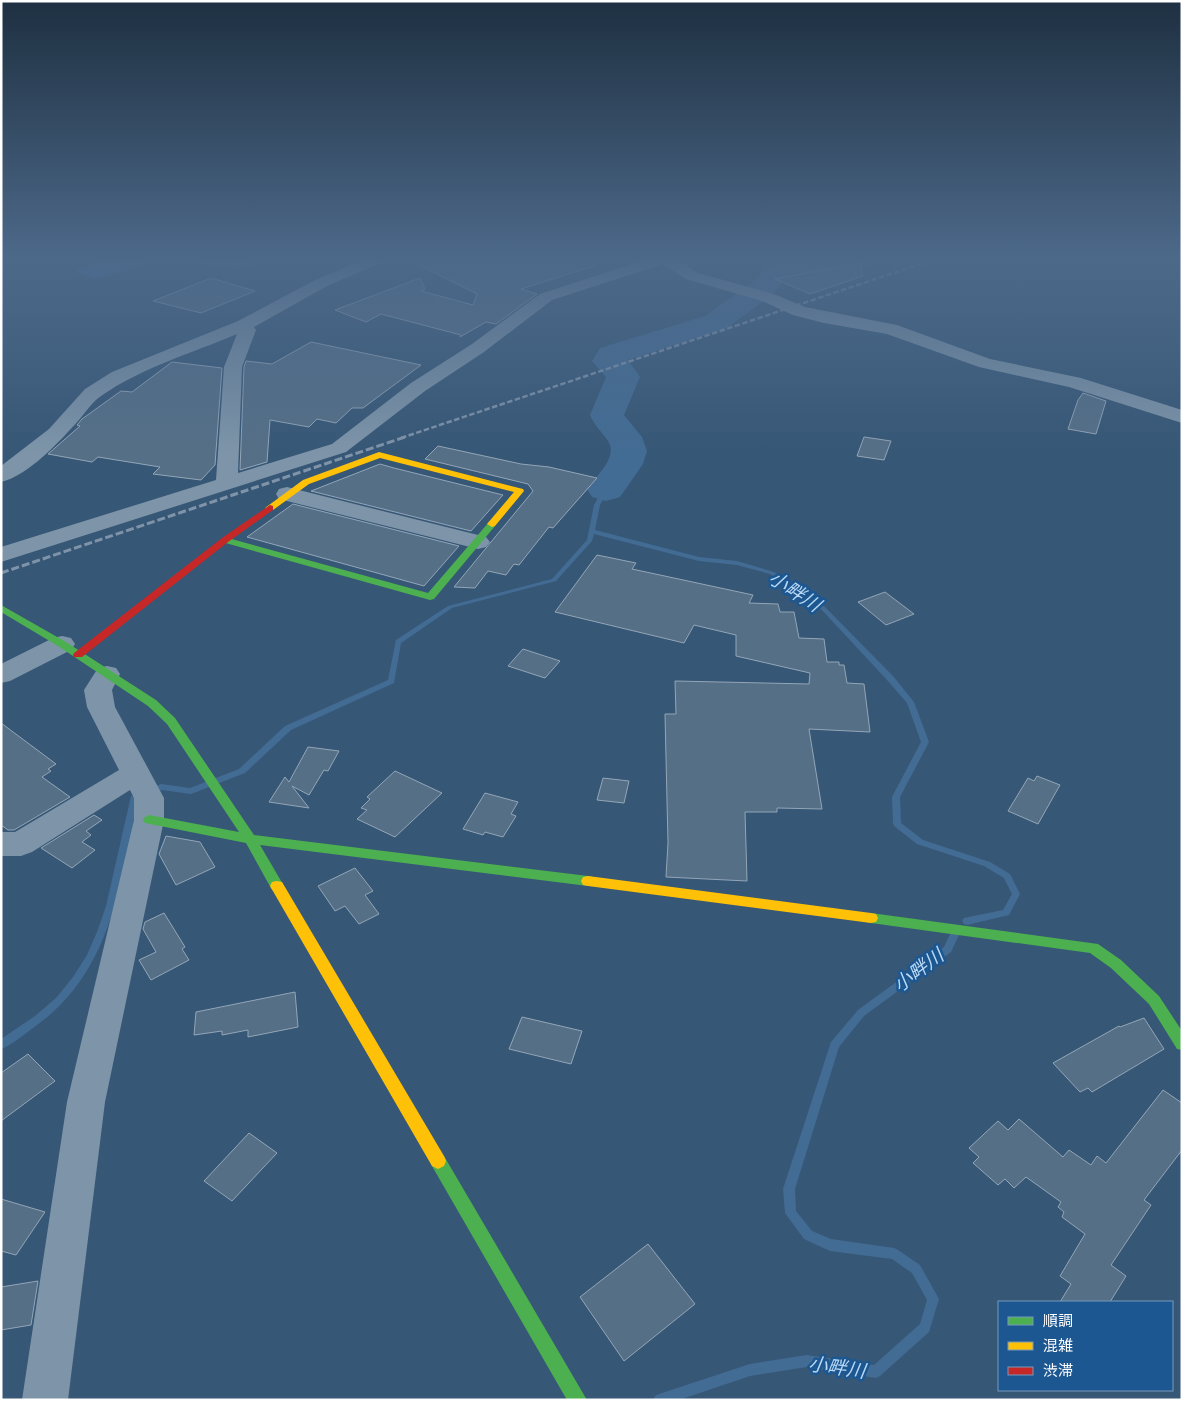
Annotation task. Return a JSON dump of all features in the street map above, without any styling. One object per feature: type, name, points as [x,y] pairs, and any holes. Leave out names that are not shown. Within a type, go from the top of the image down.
[{"type":"street","points":[[1,476],[31,456],[56,433],[92,393],[119,376],[247,323]]},
{"type":"street","points":[[1,555],[339,448],[418,387],[478,348],[511,323]]},
{"type":"street","points":[[857,323],[891,329],[985,363],[1074,382],[1182,417]]},
{"type":"street","points":[[227,483],[233,367],[246,330],[244,325]]},
{"type":"street","points":[[1,675],[70,650],[306,482],[380,455],[520,491],[430,598],[225,540]]},
{"type":"street","points":[[288,494],[478,542]]},
{"type":"street","points":[[1,608],[152,703],[170,720],[208,772],[250,839],[578,1400]]},
{"type":"street","points":[[45,1400],[86,1102],[144,795],[101,707],[98,690],[107,674]]},
{"type":"street","points":[[1,844],[21,844],[144,795],[250,839],[1093,948],[1116,964],[1154,1000],[1182,1044]]},
{"type":"building","points":[[417,323],[484,323],[460,337],[461,335]]},
{"type":"building","points":[[311,342],[421,365],[363,408],[352,408],[336,423],[317,419],[309,427],[270,420],[267,462],[240,470],[244,367],[246,361],[272,364]]},
{"type":"building","points":[[172,362],[222,368],[215,465],[201,480],[153,474],[160,467],[98,457],[92,462],[48,454],[80,426],[77,425],[82,419],[121,391],[132,392]]},
{"type":"building","points":[[1083,393],[1106,401],[1096,434],[1068,429],[1078,400]]},
{"type":"building","points":[[864,437],[891,441],[884,460],[857,456]]},
{"type":"building","points":[[438,446],[597,478],[553,528],[549,527],[519,565],[514,564],[506,575],[488,571],[475,588],[454,587],[533,491],[528,484],[425,459]]},
{"type":"building","points":[[380,464],[503,495],[471,531],[311,491]]},
{"type":"building","points":[[293,504],[459,546],[424,586],[247,537]]},
{"type":"building","points":[[597,555],[636,563],[632,569],[753,595],[749,603],[778,604],[780,612],[794,612],[799,638],[824,639],[827,662],[839,662],[839,665],[844,665],[847,683],[864,684],[870,732],[809,729],[822,809],[777,808],[777,812],[745,812],[747,881],[666,877],[668,843],[665,714],[676,714],[675,681],[809,684],[810,673],[736,656],[736,635],[694,625],[684,643],[555,612]]},
{"type":"building","points":[[885,592],[914,614],[886,625],[858,602]]},
{"type":"building","points":[[523,649],[560,661],[545,678],[508,666]]},
{"type":"building","points":[[1,723],[56,764],[48,769],[51,771],[42,777],[70,797],[14,830],[8,830],[1,825]]},
{"type":"building","points":[[308,747],[339,751],[328,771],[324,770],[309,795],[292,786],[309,808],[269,802],[285,777],[289,782]]},
{"type":"building","points":[[395,771],[442,793],[395,837],[357,819],[367,810],[361,808],[370,799],[367,797]]},
{"type":"building","points":[[1037,776],[1060,785],[1038,824],[1008,811],[1028,778],[1034,781]]},
{"type":"building","points":[[603,778],[629,781],[624,803],[597,800]]},
{"type":"building","points":[[485,793],[518,802],[511,814],[516,816],[503,837],[485,832],[483,835],[463,829]]},
{"type":"building","points":[[94,815],[102,820],[86,831],[91,835],[82,842],[95,850],[72,868],[41,848]]},
{"type":"building","points":[[166,836],[200,842],[215,867],[176,885],[159,854]]},
{"type":"building","points":[[355,868],[373,891],[365,895],[379,914],[359,924],[345,906],[335,911],[318,886]]},
{"type":"building","points":[[164,913],[185,947],[182,949],[189,960],[151,980],[139,960],[156,952],[143,929],[145,922]]},
{"type":"building","points":[[295,992],[298,1027],[248,1037],[248,1030],[222,1035],[222,1031],[194,1035],[196,1012]]},
{"type":"building","points":[[522,1017],[582,1031],[571,1064],[509,1049]]},
{"type":"building","points":[[1144,1018],[1164,1049],[1092,1092],[1088,1088],[1080,1092],[1053,1063],[1119,1026]]},
{"type":"building","points":[[28,1054],[55,1081],[1,1121],[1,1073]]},
{"type":"building","points":[[1163,1090],[1182,1103],[1182,1150],[1144,1200],[1151,1205],[1111,1265],[1126,1276],[1111,1301],[1061,1301],[1071,1284],[1060,1276],[1085,1234],[1062,1217],[1064,1212],[1058,1207],[1061,1202],[1026,1177],[1014,1188],[1005,1179],[998,1185],[973,1163],[979,1157],[969,1148],[998,1121],[1008,1130],[1019,1119],[1063,1157],[1069,1150],[1091,1165],[1097,1156],[1106,1163]]},
{"type":"building","points":[[249,1133],[277,1153],[232,1201],[204,1181]]},
{"type":"building","points":[[1,1199],[45,1212],[16,1255],[1,1251]]},
{"type":"building","points":[[648,1244],[695,1304],[624,1361],[580,1297]]},
{"type":"building","points":[[38,1281],[31,1325],[1,1330],[1,1287]]},
{"type":"waterway","name":"小畔川","points":[[606,489],[625,464],[629,451],[624,437],[612,424],[607,415],[623,377],[620,370],[608,361],[611,355],[712,323]]},
{"type":"waterway","points":[[592,531],[597,505],[606,489]]},
{"type":"waterway","points":[[1,1045],[53,1007],[77,980],[91,957],[102,932],[110,906],[134,798],[161,787],[191,791],[242,771],[288,728],[391,681],[398,642],[450,607],[554,580],[590,540],[592,531]]},
{"type":"waterway","name":"小畔川","points":[[592,531],[699,559],[737,563],[772,573],[823,608],[890,678],[910,702],[925,742],[896,797],[897,824],[920,842],[987,864],[1007,876],[1016,894],[1006,913],[967,921]]},
{"type":"waterway","name":"小畔川","points":[[659,1400],[750,1370],[807,1361],[876,1372],[925,1328],[933,1299],[916,1269],[894,1254],[830,1245],[808,1235],[791,1213],[789,1189],[835,1045],[861,1013],[948,949],[954,935]]},
{"type":"railway","points":[[401,438],[743,323]]},
{"type":"railway","points":[[1,573],[405,437]]},
{"type":"traffic: fast","points":[[225,540],[430,597],[492,524]]},
{"type":"traffic: fast","points":[[1,608],[62,644],[152,703],[171,721],[250,839],[277,886]]},
{"type":"traffic: fast","points":[[149,820],[250,839],[588,881]]},
{"type":"traffic: fast","points":[[871,918],[1093,948],[1116,964],[1154,1000],[1182,1044]]},
{"type":"traffic: fast","points":[[438,1161],[578,1400]]},
{"type":"traffic: slow","points":[[270,508],[306,482],[379,455],[520,491],[492,524]]},
{"type":"traffic: slow","points":[[588,881],[871,918]]},
{"type":"traffic: slow","points":[[277,886],[438,1161]]},
{"type":"traffic: jam","points":[[78,655],[225,540],[270,508]]}]
